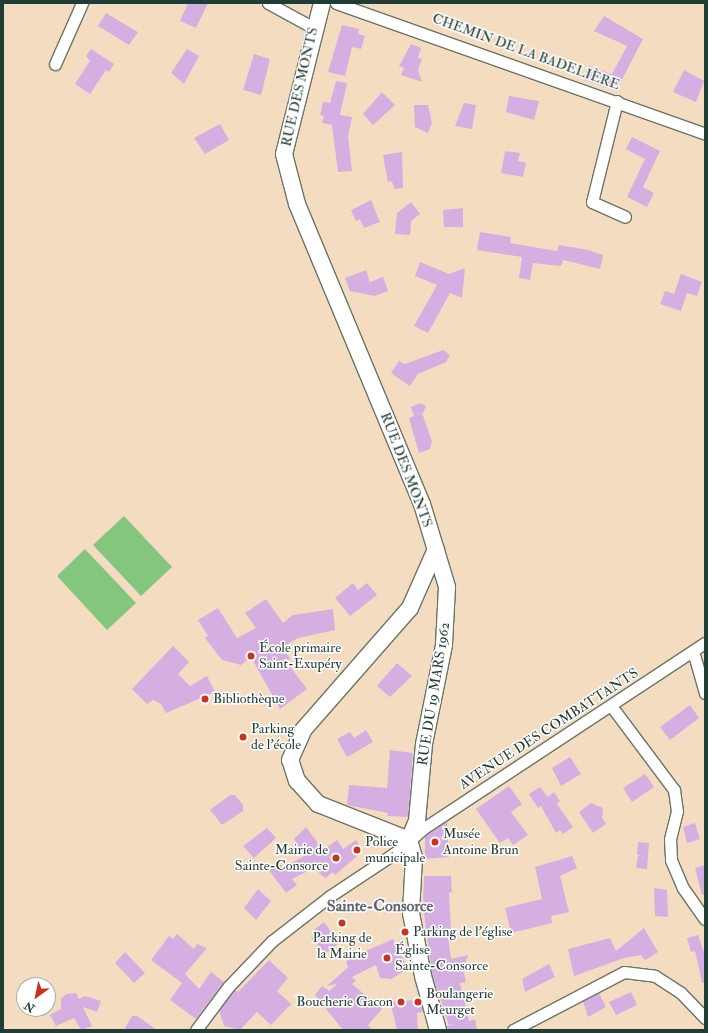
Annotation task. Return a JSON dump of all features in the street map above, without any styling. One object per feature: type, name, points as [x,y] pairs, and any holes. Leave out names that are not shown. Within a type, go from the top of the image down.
[{"type":"street","points":[[54,64],[82,3]]},
{"type":"street","points":[[268,3],[314,28]]},
{"type":"street","name":"RUE DES MONTS","points":[[322,3],[314,28],[284,154],[297,204],[422,504],[436,549]]},
{"type":"street","name":"CHEMIN DE LA BADELIÈRE","points":[[336,3],[617,101],[705,134]]},
{"type":"street","points":[[617,101],[592,202],[625,217]]},
{"type":"street","points":[[436,549],[418,597],[304,729],[290,760],[297,781],[318,804],[409,840],[414,857],[411,914],[421,970],[438,1030]]},
{"type":"street","name":"RUE DU 19 MARS 1962","points":[[409,840],[417,821],[424,744],[444,645],[447,601],[436,549]]},
{"type":"street","points":[[418,597],[432,593],[447,601]]},
{"type":"street","name":"AVENUE DES COMBATTANTS","points":[[196,1030],[228,987],[272,941],[330,896],[409,840],[612,707],[705,643]]},
{"type":"street","points":[[693,652],[705,693]]},
{"type":"street","points":[[612,707],[674,790],[677,811],[670,839],[671,860],[682,888],[705,919]]},
{"type":"street","points":[[513,1030],[624,972],[655,976],[681,993],[705,1018]]},
{"type":"green space","points":[[124,516],[172,567],[141,596],[93,545]]},
{"type":"green space","points":[[85,549],[136,603],[107,630],[57,576]]},
{"type":"building","points":[[188,3],[208,3],[196,28],[180,21]]},
{"type":"building","points":[[106,13],[138,32],[129,45],[98,26]]},
{"type":"building","points":[[604,16],[643,39],[616,91],[584,80],[588,66],[612,74],[627,46],[594,31]]},
{"type":"building","points":[[342,25],[359,29],[358,34],[365,36],[361,49],[352,47],[345,76],[328,72]]},
{"type":"building","points":[[411,44],[421,48],[418,58],[422,59],[418,70],[422,82],[401,75],[404,68],[399,66]]},
{"type":"building","points":[[91,49],[114,64],[109,72],[106,70],[90,94],[75,84],[90,61],[86,56]]},
{"type":"building","points":[[187,49],[199,56],[184,84],[171,73]]},
{"type":"building","points":[[254,54],[270,59],[261,95],[243,90]]},
{"type":"building","points":[[684,70],[704,81],[696,102],[673,92]]},
{"type":"building","points":[[336,81],[347,83],[340,115],[352,117],[348,136],[352,171],[338,172],[332,125],[322,123],[324,116],[320,115],[323,102],[330,103]]},
{"type":"building","points":[[382,92],[395,105],[373,125],[363,114]]},
{"type":"building","points":[[509,96],[539,101],[534,120],[506,112]]},
{"type":"building","points":[[464,103],[476,105],[472,129],[455,126]]},
{"type":"building","points":[[414,105],[428,105],[432,123],[428,133],[415,127]]},
{"type":"building","points":[[220,124],[229,140],[205,154],[194,138]]},
{"type":"building","points":[[632,137],[660,151],[643,187],[654,193],[647,207],[627,197],[645,159],[626,149]]},
{"type":"building","points":[[505,151],[520,153],[518,161],[526,163],[523,177],[501,173]]},
{"type":"building","points":[[402,152],[403,188],[394,189],[392,181],[388,182],[383,155]]},
{"type":"building","points":[[371,200],[380,222],[364,228],[360,219],[356,221],[351,210]]},
{"type":"building","points":[[411,202],[420,214],[411,221],[410,235],[395,234],[397,213]]},
{"type":"building","points":[[463,208],[463,227],[444,227],[443,210]]},
{"type":"building","points":[[480,232],[511,237],[510,243],[557,251],[559,245],[588,250],[603,255],[600,269],[563,260],[561,266],[533,263],[530,280],[519,278],[522,257],[477,250]]},
{"type":"building","points":[[420,262],[449,274],[465,268],[462,298],[450,293],[428,333],[414,326],[437,285],[415,276]]},
{"type":"building","points":[[366,270],[370,282],[383,277],[388,291],[375,296],[350,291],[345,278]]},
{"type":"building","points":[[681,274],[702,282],[697,296],[687,293],[681,311],[660,304],[665,291],[674,294]]},
{"type":"building","points":[[443,350],[450,355],[446,362],[418,374],[410,386],[391,373],[399,361],[405,364]]},
{"type":"building","points":[[420,403],[426,406],[423,413],[414,416],[411,407]]},
{"type":"building","points":[[422,413],[432,441],[430,449],[419,453],[409,418]]},
{"type":"building","points":[[353,583],[358,590],[367,583],[377,595],[350,616],[335,598]]},
{"type":"building","name":"École primaire Saint-Exupéry","points":[[266,599],[283,623],[293,615],[333,609],[335,630],[298,638],[283,647],[290,659],[286,661],[307,689],[280,709],[251,657],[241,665],[222,660],[205,638],[208,636],[198,620],[218,608],[237,638],[256,628],[245,613]]},
{"type":"building","points":[[173,646],[189,662],[178,674],[190,686],[207,676],[215,692],[166,713],[161,704],[153,700],[147,704],[132,689]]},
{"type":"building","points":[[397,663],[412,676],[390,697],[377,686]]},
{"type":"building","points":[[690,705],[699,718],[670,740],[660,727]]},
{"type":"building","points":[[366,730],[373,742],[347,757],[337,739],[350,732],[354,738]]},
{"type":"building","points":[[390,750],[413,753],[408,817],[387,816],[388,813],[347,805],[349,785],[387,788]]},
{"type":"building","points":[[570,757],[581,774],[561,786],[552,768]]},
{"type":"building","points":[[645,774],[654,787],[632,802],[623,788]]},
{"type":"building","points":[[509,786],[522,804],[511,812],[528,835],[513,845],[508,838],[500,843],[476,809]]},
{"type":"building","points":[[540,787],[548,797],[554,792],[560,801],[557,804],[573,827],[563,834],[560,830],[556,833],[541,806],[538,808],[529,794]]},
{"type":"building","points":[[230,795],[235,795],[243,805],[243,811],[222,825],[210,810]]},
{"type":"building","points":[[591,803],[603,808],[602,818],[606,824],[593,833],[579,812]]},
{"type":"building","points":[[447,822],[449,857],[425,859],[425,836]]},
{"type":"building","points":[[695,823],[700,839],[687,843],[683,827]]},
{"type":"building","points":[[306,827],[323,850],[337,840],[343,849],[356,840],[363,851],[335,875],[333,872],[325,878],[314,868],[292,879],[297,885],[286,893],[268,869],[278,861],[283,868],[304,856],[294,839]]},
{"type":"building","points":[[267,828],[276,838],[254,858],[243,846]]},
{"type":"building","points":[[638,842],[649,843],[647,869],[636,868],[638,856],[643,856],[637,855]]},
{"type":"building","points":[[572,856],[577,868],[560,876],[569,912],[551,916],[552,923],[511,933],[505,908],[542,899],[535,867]]},
{"type":"building","points":[[705,865],[705,894],[702,895],[695,868]]},
{"type":"building","points":[[424,876],[451,876],[452,892],[449,893],[451,929],[447,929],[451,959],[468,955],[463,969],[466,982],[460,983],[469,1021],[475,1019],[477,1030],[447,1030],[447,1026],[456,1024],[449,1025],[432,974],[423,906]]},
{"type":"building","points":[[654,888],[667,890],[668,917],[655,916]]},
{"type":"building","points":[[258,889],[271,901],[256,920],[244,908]]},
{"type":"building","points":[[324,922],[339,943],[326,953],[311,938],[316,934],[314,930]]},
{"type":"building","points":[[644,928],[658,952],[645,960],[641,955],[624,958],[574,976],[568,949],[610,938],[616,951]]},
{"type":"building","points":[[177,934],[194,949],[197,944],[207,948],[185,974],[199,989],[211,972],[224,982],[196,1019],[170,1000],[182,983],[151,960],[169,936],[173,939]]},
{"type":"building","points":[[698,935],[705,955],[705,983],[702,983],[695,951],[691,952],[687,938]]},
{"type":"building","points":[[393,939],[408,968],[392,979],[380,978],[376,965],[352,977],[356,981],[352,984],[382,1009],[368,1025],[372,1030],[343,1030],[315,995],[322,986],[329,991],[337,984],[327,986],[348,967],[346,962],[350,958]]},
{"type":"building","points":[[125,952],[145,973],[134,983],[115,963]]},
{"type":"building","points":[[269,960],[288,978],[277,991],[291,1004],[271,1025],[257,1012],[240,1030],[224,1026],[219,1010],[235,990],[238,992]]},
{"type":"building","points":[[549,964],[555,977],[525,992],[522,979]]},
{"type":"building","points":[[631,992],[637,1005],[616,1015],[609,1002]]},
{"type":"building","points":[[76,993],[79,999],[85,996],[101,1001],[97,1012],[83,1007],[92,1026],[81,1030],[74,1018],[56,1026],[51,1017],[56,1017],[56,1012],[61,1009],[61,999],[66,994]]},
{"type":"building","points":[[599,993],[606,1007],[588,1017],[583,1001]]},
{"type":"building","points":[[420,1000],[423,1012],[417,1013],[418,1030],[397,1030],[390,1001]]},
{"type":"building","points":[[132,1016],[137,1016],[157,1030],[124,1030]]},
{"type":"place","name":"École primaire Saint-Exupéry","points":[[251,656]]},
{"type":"place","name":"Bibliothèque","points":[[205,699]]},
{"type":"place","name":"Parking de l'école","points":[[243,737]]},
{"type":"place","name":"Musée Antoine Brun","points":[[435,842]]},
{"type":"place","name":"Police municipale","points":[[357,850]]},
{"type":"place","name":"Mairie de Sainte-Consorce","points":[[336,858]]},
{"type":"place","name":"Parking de la Mairie","points":[[342,923]]},
{"type":"place","name":"Parking de l'église","points":[[405,932]]},
{"type":"place","name":"Église Sainte-Consorce","points":[[387,958]]},
{"type":"place","name":"Boucherie Gacon","points":[[401,1002]]},
{"type":"place","name":"Boulangerie Meurget","points":[[418,1002]]},
{"type":"district","name":"Sainte-Consorce","points":[[380,906]]}]
